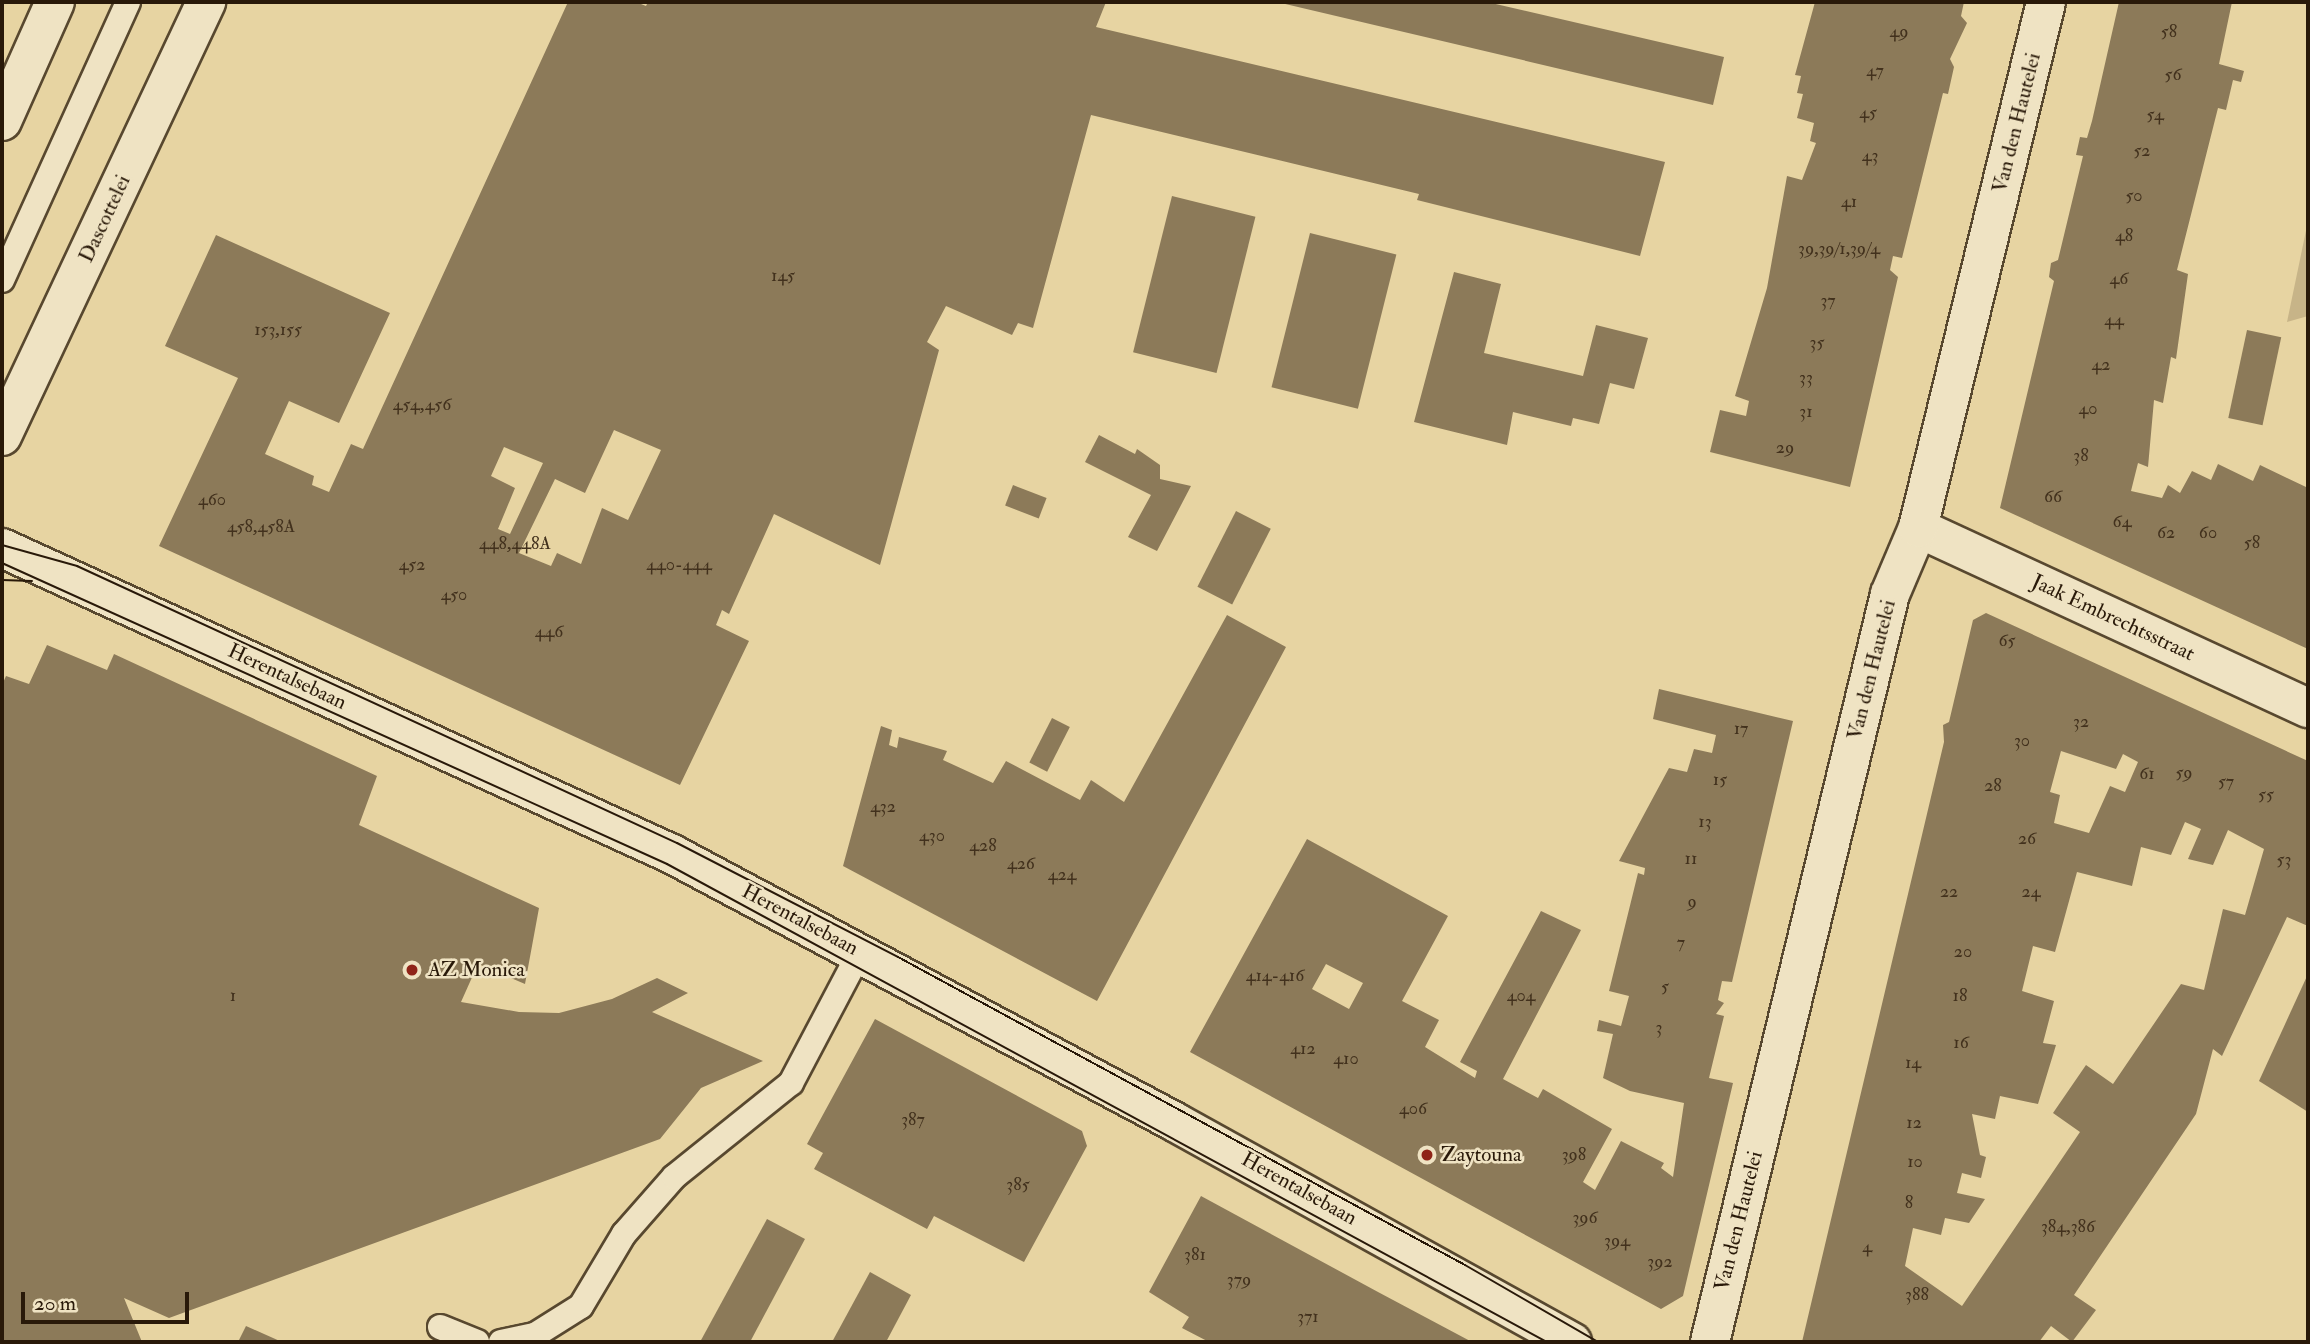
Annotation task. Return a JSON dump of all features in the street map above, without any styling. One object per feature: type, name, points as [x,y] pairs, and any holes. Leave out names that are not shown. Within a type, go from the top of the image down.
[{"type":"street","points":[[2,121],[55,2]]},
{"type":"street","name":"Dascottelei","points":[[2,436],[206,2]]},
{"type":"street","name":"Van den Hautelei","points":[[1710,1342],[1890,594],[1918,528],[2046,2]]},
{"type":"street","name":"Jaak Embrechtsstraat","points":[[1918,528],[2308,708]]},
{"type":"street","name":"Herentalsebaan","points":[[2,548],[648,843],[860,952],[1572,1342]]},
{"type":"lane","points":[[2,280],[128,2]]},
{"type":"lane","points":[[501,1342],[535,1335],[581,1306],[624,1234],[674,1177],[791,1083],[860,952]]},
{"type":"lane","points":[[440,1327],[477,1342]]},
{"type":"shaded area","points":[[2308,221],[2308,316],[2287,322]]},
{"type":"building","points":[[568,2],[636,2],[646,6],[648,2],[1106,2],[1096,27],[1665,162],[1640,256],[1417,200],[1419,194],[1091,115],[1033,328],[1018,323],[1012,335],[946,306],[927,342],[939,350],[880,565],[774,514],[729,614],[722,610],[716,625],[749,641],[680,785],[159,546],[238,378],[165,346],[216,235],[390,313],[339,423],[289,401],[265,454],[314,476],[312,485],[329,492],[351,444],[363,449]],"holes":[[[614,430],[661,450],[628,520],[602,508],[581,564],[557,553],[551,566],[519,553],[555,479],[585,493]],[[504,447],[543,463],[510,534],[498,529],[515,488],[491,476]]]},
{"type":"building","points":[[1487,2],[1724,57],[1713,105],[1281,3]]},
{"type":"building","points":[[1815,2],[1964,2],[1961,16],[1967,23],[1950,59],[1954,67],[1948,94],[1943,93],[1902,258],[1893,256],[1890,270],[1898,277],[1850,487],[1710,452],[1720,410],[1746,416],[1749,401],[1735,396],[1767,288],[1787,176],[1802,180],[1816,143],[1810,141],[1814,123],[1797,118],[1803,94],[1797,93],[1801,76],[1795,75]]},
{"type":"building","points":[[2119,2],[2232,2],[2219,64],[2244,71],[2241,82],[2233,80],[2226,110],[2218,108],[2177,270],[2188,274],[2176,359],[2171,357],[2163,403],[2154,400],[2148,467],[2138,463],[2131,491],[2162,498],[2168,485],[2180,493],[2192,471],[2211,480],[2218,464],[2253,481],[2260,465],[2306,487],[2308,482],[2308,649],[2000,508],[2054,281],[2049,277],[2051,263],[2058,260],[2083,156],[2076,155],[2080,137],[2087,138],[2092,121]]},
{"type":"building","points":[[1172,196],[1255,217],[1216,373],[1133,352]]},
{"type":"building","points":[[1310,233],[1396,255],[1358,409],[1272,387]]},
{"type":"building","points":[[1454,272],[1501,284],[1484,353],[1583,376],[1596,325],[1648,338],[1634,389],[1610,383],[1599,424],[1573,418],[1571,426],[1513,412],[1507,445],[1414,422]]},
{"type":"building","points":[[2247,330],[2281,337],[2263,425],[2228,418]]},
{"type":"building","points":[[1099,435],[1135,454],[1137,449],[1160,465],[1160,479],[1191,486],[1157,551],[1128,537],[1151,495],[1085,462]]},
{"type":"building","points":[[1013,485],[1047,498],[1039,518],[1005,506]]},
{"type":"building","points":[[1236,511],[1271,529],[1232,604],[1197,587]]},
{"type":"building","points":[[1986,613],[2308,761],[2308,926],[2287,917],[2222,1056],[2213,1049],[2196,1114],[2074,1295],[2096,1310],[2072,1342],[2051,1326],[2039,1342],[1802,1342],[1944,742],[1943,725],[1949,722],[1973,620]],"holes":[[[2061,751],[2116,769],[2123,754],[2138,762],[2125,792],[2110,786],[2089,833],[2054,823],[2060,795],[2050,792]],[[2185,822],[2201,829],[2188,859],[2213,865],[2228,830],[2264,849],[2245,915],[2223,909],[2204,990],[2181,984],[2113,1084],[2086,1065],[2053,1113],[2080,1132],[1962,1306],[1905,1266],[1913,1228],[1941,1235],[1945,1218],[1969,1223],[1985,1199],[1957,1193],[1962,1173],[1981,1178],[1986,1157],[1980,1155],[1972,1114],[1995,1119],[2000,1096],[2038,1104],[2056,1045],[2043,1043],[2054,1001],[2022,991],[2033,946],[2055,952],[2077,872],[2132,886],[2141,847],[2171,855]]]},
{"type":"building","points":[[1227,615],[1286,647],[1097,1001],[843,866],[881,726],[892,730],[889,745],[897,748],[899,737],[947,751],[943,760],[993,783],[1006,761],[1080,800],[1091,780],[1124,802]]},
{"type":"building","name":"AZ Monica","points":[[47,645],[107,670],[114,654],[377,776],[359,825],[539,908],[525,984],[478,964],[461,1002],[519,1012],[559,1013],[612,999],[657,978],[688,993],[652,1012],[763,1061],[701,1088],[660,1139],[169,1318],[124,1298],[142,1342],[2,1342],[2,685],[6,676],[29,684]]},
{"type":"building","points":[[1659,689],[1793,721],[1732,982],[1722,981],[1718,1000],[1724,1003],[1716,1014],[1724,1016],[1709,1078],[1733,1083],[1683,1296],[1661,1309],[1190,1052],[1307,839],[1448,916],[1402,1001],[1439,1020],[1425,1047],[1475,1078],[1477,1071],[1460,1062],[1541,911],[1581,930],[1503,1079],[1538,1098],[1543,1089],[1612,1129],[1583,1182],[1595,1190],[1621,1141],[1664,1163],[1661,1168],[1673,1177],[1684,1103],[1630,1091],[1603,1078],[1613,1034],[1597,1031],[1599,1020],[1621,1026],[1629,996],[1609,991],[1638,873],[1644,875],[1645,868],[1619,861],[1669,768],[1687,772],[1694,749],[1712,753],[1716,735],[1653,719]],"holes":[[[1326,964],[1363,983],[1349,1009],[1312,989]]]},
{"type":"building","points":[[1052,718],[1070,727],[1047,772],[1029,763]]},
{"type":"building","points":[[2308,974],[2308,1112],[2259,1081]]},
{"type":"building","points":[[875,1019],[1082,1131],[1087,1146],[1024,1262],[934,1216],[927,1229],[814,1169],[823,1153],[807,1144]]},
{"type":"building","points":[[1201,1196],[1472,1342],[1209,1342],[1182,1328],[1189,1317],[1149,1292]]},
{"type":"building","points":[[767,1219],[805,1239],[750,1342],[700,1342]]},
{"type":"building","points":[[870,1272],[911,1295],[886,1342],[832,1342]]},
{"type":"building","points":[[246,1326],[282,1342],[238,1342]]},
{"type":"tram line","points":[[2,545],[77,566],[677,843],[898,957],[1465,1265],[1598,1342]]},
{"type":"tram line","points":[[2,563],[667,864],[1547,1342]]},
{"type":"tram line","points":[[2,580],[32,581]]},
{"type":"place","name":"AZ Monica","points":[[412,970]]},
{"type":"place","name":"Zaytouna","points":[[1427,1155]]}]
